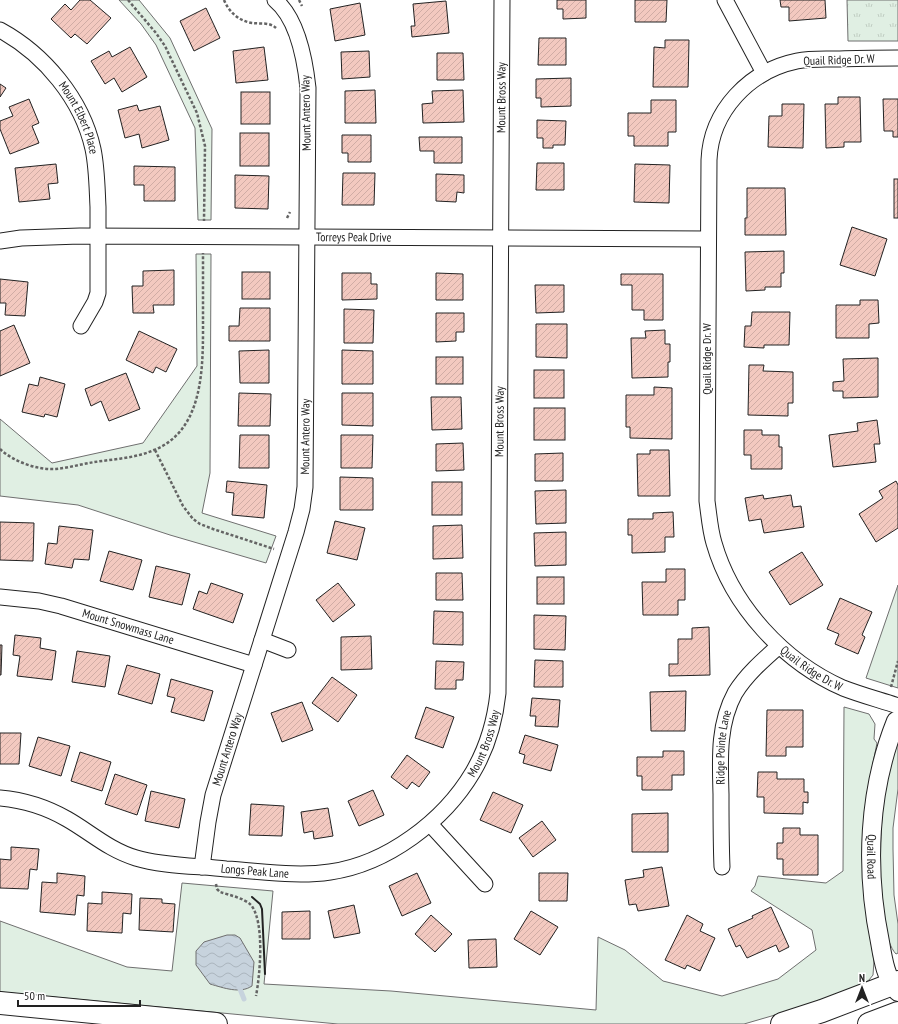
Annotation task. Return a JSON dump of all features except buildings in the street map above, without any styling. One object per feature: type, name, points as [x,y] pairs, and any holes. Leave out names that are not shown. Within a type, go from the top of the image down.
[{"type":"main road","points":[[782,1024],[896,986]]},
{"type":"main road","points":[[0,1003],[216,1024]]},
{"type":"main road","points":[[869,1024],[898,1013]]},
{"type":"street","name":"Mount Antero Way","points":[[202,867],[213,795],[296,532],[302,509],[305,487],[308,88],[307,76],[299,41],[286,12],[275,0]]},
{"type":"street","name":"Mount Bross Way","points":[[430,824],[461,789],[473,772],[483,752],[497,704],[502,0]]},
{"type":"street","points":[[725,0],[764,73]]},
{"type":"street","name":"Mount Elbert Place","points":[[0,30],[19,42],[49,68],[62,83],[82,117],[93,148],[96,164],[98,293],[95,302],[81,326]]},
{"type":"street","name":"Quail Ridge Dr. W","points":[[898,58],[806,60],[782,66],[764,73],[746,85],[735,96],[724,110],[713,133],[709,151],[707,501],[710,524],[717,553],[735,591],[751,616],[779,646],[802,664],[849,690],[898,706]]},
{"type":"street","name":"Torreys Peak Drive","points":[[0,241],[34,237],[98,236],[708,239]]},
{"type":"street","name":"Mount Snowmass Lane","points":[[0,597],[38,601],[61,606],[254,665]]},
{"type":"street","points":[[262,640],[288,650]]},
{"type":"street","name":"Ridge Pointe Lane","points":[[722,867],[721,756],[722,730],[725,718],[732,700],[741,684],[779,646]]},
{"type":"street","name":"Quail Road","points":[[896,986],[884,962],[874,908],[872,833],[874,802],[882,760],[888,739],[896,721],[898,720]]},
{"type":"street","name":"Longs Peak Lane","points":[[0,798],[31,803],[57,814],[109,846],[126,854],[150,861],[202,867],[301,874],[331,872],[355,866],[381,856],[404,843],[430,824]]},
{"type":"street","points":[[430,824],[485,884]]},
{"type":"path","points":[[128,0],[165,46],[199,118],[205,146],[204,221]]},
{"type":"path","points":[[224,0],[230,10],[242,20],[251,23],[269,24],[277,29]]},
{"type":"path","points":[[288,218],[290,206]]},
{"type":"path","points":[[0,449],[21,462],[40,468],[61,468],[127,457],[155,450],[181,431],[191,413],[198,394],[202,376],[203,253]]},
{"type":"path","points":[[155,450],[187,514],[193,519],[200,524],[213,529],[274,548]]},
{"type":"path","points":[[891,688],[898,661]]},
{"type":"path","points":[[216,884],[217,889],[220,892],[250,904],[256,913],[260,960],[256,996]]},
{"type":"green space","points":[[119,0],[139,0],[170,38],[212,129],[211,220],[198,220],[195,128],[156,45],[141,24]]},
{"type":"green space","points":[[847,0],[898,0],[898,41],[848,41]]},
{"type":"green space","points":[[196,254],[211,254],[210,473],[202,513],[276,536],[266,563],[170,535],[78,505],[0,496],[0,419],[52,463],[143,443],[197,366]]},
{"type":"green space","points":[[898,585],[898,688],[866,678]]},
{"type":"green space","points":[[844,707],[869,714],[875,724],[874,739],[877,743],[867,793],[865,814],[866,911],[874,961],[873,975],[863,984],[806,1006],[744,1024],[338,1024],[0,992],[0,921],[127,967],[172,971],[182,883],[273,891],[264,984],[391,991],[596,1010],[598,937],[625,950],[663,981],[722,996],[778,979],[816,950],[812,930],[751,891],[755,886],[758,876],[826,883],[843,871]]},
{"type":"green space","points":[[898,739],[898,789],[893,828],[894,895],[898,924],[898,953],[896,954],[889,941],[884,922],[880,870],[882,817],[886,780]]},
{"type":"water","points":[[227,935],[235,935],[240,938],[254,962],[252,986],[242,990],[232,990],[210,984],[196,965],[196,951],[204,942]]},
{"type":"waterway","points":[[238,984],[244,999]]},
{"type":"wall","points":[[252,897],[260,904],[262,909],[265,974]]}]
